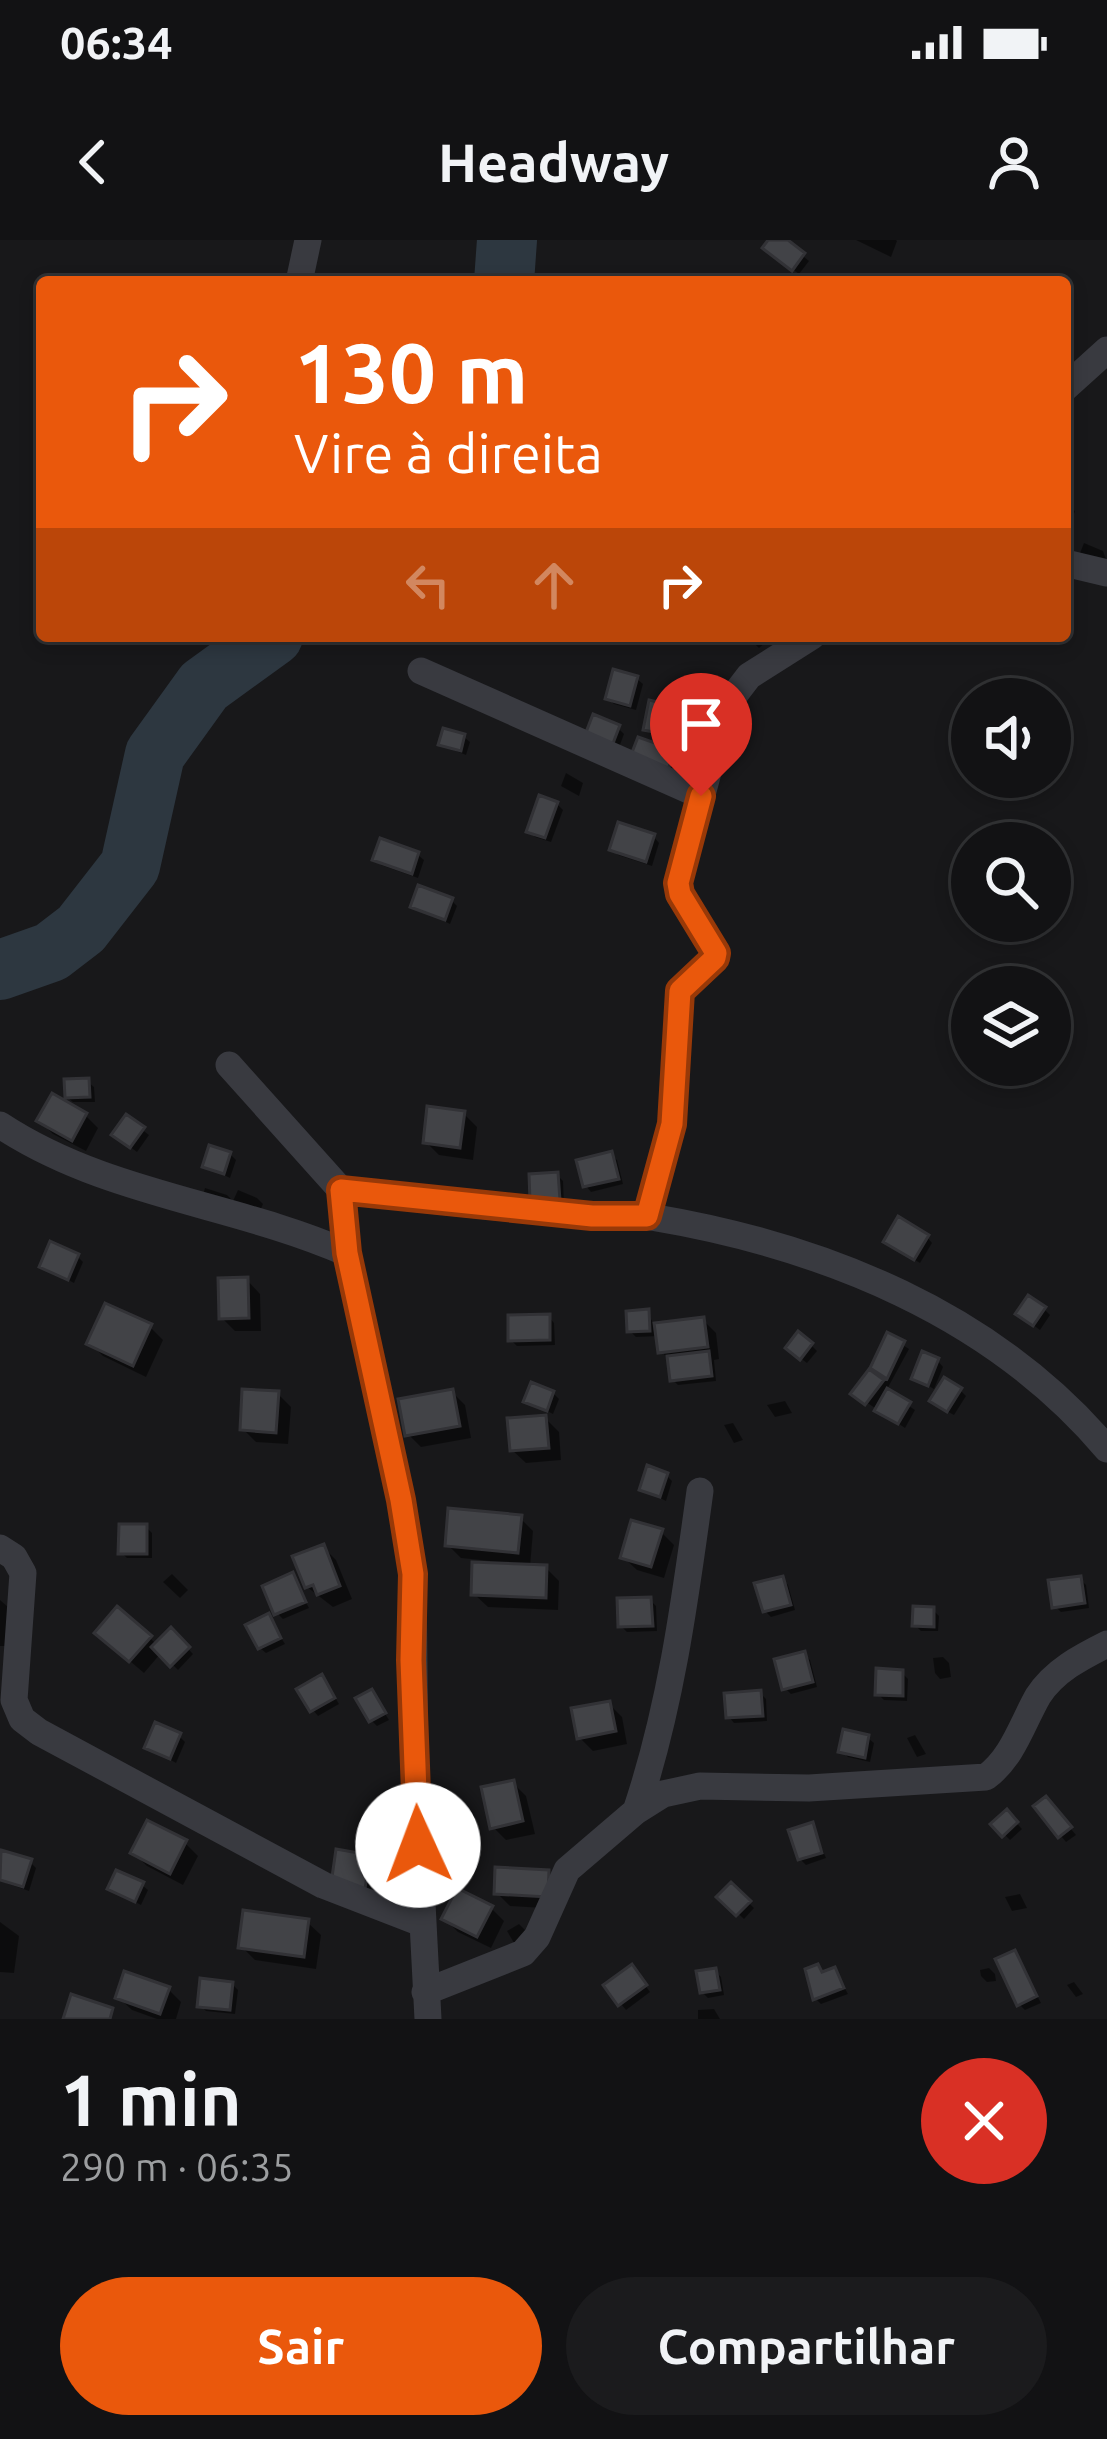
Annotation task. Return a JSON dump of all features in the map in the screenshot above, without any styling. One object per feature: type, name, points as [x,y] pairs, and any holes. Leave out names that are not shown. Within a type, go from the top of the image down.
[{"type":"street","points":[[300,276],[308,240]]},
{"type":"street","points":[[1071,383],[1107,350]]},
{"type":"street","points":[[1071,564],[1107,573]]},
{"type":"street","points":[[647,1216],[672,1124],[680,991],[716,953],[678,883],[701,796],[735,689],[802,642]]},
{"type":"street","points":[[421,671],[701,796]]},
{"type":"street","points":[[229,1065],[341,1190],[347,1253],[413,1574],[411,1660],[427,2006],[523,1953],[537,1936],[568,1870],[635,1811],[663,1794],[700,1786],[809,1788],[986,1777],[997,1769],[1024,1729],[1052,1678],[1107,1644]]},
{"type":"street","points":[[0,1125],[32,1146],[93,1174],[156,1195],[283,1226],[347,1253]]},
{"type":"street","points":[[341,1190],[550,1212],[647,1216],[790,1250],[927,1303],[998,1348],[1052,1391],[1107,1449]]},
{"type":"street","points":[[635,1811],[653,1760],[679,1647],[700,1491]]},
{"type":"street","points":[[0,1548],[14,1557],[23,1573],[14,1700],[22,1719],[322,1886],[421,1923]]},
{"type":"building","points":[[768,240],[788,240],[805,253],[792,271],[762,248]]},
{"type":"building","points":[[613,669],[638,676],[630,706],[605,699]]},
{"type":"building","points":[[649,700],[675,706],[670,735],[643,730]]},
{"type":"building","points":[[593,714],[620,725],[612,746],[585,735]]},
{"type":"building","points":[[443,728],[465,734],[461,751],[438,745]]},
{"type":"building","points":[[638,737],[675,750],[667,773],[629,760]]},
{"type":"building","points":[[539,795],[558,802],[545,838],[526,832]]},
{"type":"building","points":[[618,822],[655,834],[646,862],[609,850]]},
{"type":"building","points":[[380,838],[419,852],[412,874],[372,860]]},
{"type":"building","points":[[418,885],[453,898],[445,920],[410,907]]},
{"type":"building","points":[[89,1078],[90,1097],[65,1098],[64,1079]]},
{"type":"building","points":[[52,1093],[87,1113],[72,1141],[36,1121]]},
{"type":"building","points":[[427,1106],[465,1111],[460,1148],[423,1143]]},
{"type":"building","points":[[126,1114],[145,1127],[130,1148],[111,1135]]},
{"type":"building","points":[[209,1145],[231,1152],[224,1174],[202,1167]]},
{"type":"building","points":[[612,1151],[619,1179],[583,1187],[576,1160]]},
{"type":"building","points":[[558,1172],[560,1200],[530,1202],[529,1174]]},
{"type":"building","points":[[898,1216],[929,1235],[914,1260],[883,1242]]},
{"type":"building","points":[[50,1241],[79,1254],[68,1280],[39,1267]]},
{"type":"building","points":[[248,1277],[249,1318],[219,1319],[218,1278]]},
{"type":"building","points":[[1028,1295],[1046,1307],[1033,1326],[1015,1314]]},
{"type":"building","points":[[105,1303],[152,1324],[133,1366],[86,1344]]},
{"type":"building","points":[[649,1309],[650,1331],[627,1332],[626,1311]]},
{"type":"building","points":[[550,1314],[550,1340],[508,1341],[508,1315]]},
{"type":"building","points":[[704,1317],[708,1347],[658,1353],[654,1323]]},
{"type":"building","points":[[798,1331],[813,1343],[800,1360],[785,1348]]},
{"type":"building","points":[[887,1332],[905,1341],[887,1379],[870,1368]]},
{"type":"building","points":[[709,1351],[712,1376],[670,1381],[667,1356]]},
{"type":"building","points":[[922,1351],[939,1358],[928,1386],[911,1379]]},
{"type":"building","points":[[869,1369],[884,1380],[865,1405],[850,1394]]},
{"type":"building","points":[[944,1377],[962,1388],[947,1412],[929,1401]]},
{"type":"building","points":[[531,1382],[554,1391],[547,1411],[523,1402]]},
{"type":"building","points":[[887,1388],[911,1402],[898,1424],[874,1411]]},
{"type":"building","points":[[242,1389],[279,1391],[276,1433],[240,1430]]},
{"type":"building","points":[[453,1389],[460,1426],[405,1436],[398,1399]]},
{"type":"building","points":[[546,1415],[549,1448],[510,1451],[507,1418]]},
{"type":"building","points":[[647,1465],[668,1473],[660,1497],[639,1490]]},
{"type":"building","points":[[448,1508],[522,1515],[518,1553],[445,1546]]},
{"type":"building","points":[[631,1520],[663,1529],[651,1567],[620,1558]]},
{"type":"building","points":[[119,1524],[147,1524],[147,1554],[118,1554]]},
{"type":"building","points":[[324,1544],[340,1586],[317,1595],[313,1585],[305,1588],[292,1556]]},
{"type":"building","points":[[472,1562],[547,1565],[546,1598],[471,1595]]},
{"type":"building","points":[[293,1572],[306,1602],[274,1615],[262,1586]]},
{"type":"building","points":[[783,1576],[791,1605],[763,1612],[754,1583]]},
{"type":"building","points":[[1081,1576],[1085,1603],[1052,1608],[1048,1580]]},
{"type":"building","points":[[651,1597],[653,1626],[618,1627],[617,1598]]},
{"type":"building","points":[[117,1606],[152,1636],[129,1662],[94,1633]]},
{"type":"building","points":[[913,1606],[934,1607],[934,1627],[912,1626]]},
{"type":"building","points":[[269,1613],[281,1638],[258,1649],[245,1625]]},
{"type":"building","points":[[171,1627],[190,1647],[170,1667],[151,1647]]},
{"type":"building","points":[[805,1651],[813,1682],[782,1690],[774,1659]]},
{"type":"building","points":[[876,1668],[903,1670],[903,1696],[875,1695]]},
{"type":"building","points":[[322,1674],[335,1698],[310,1712],[296,1689]]},
{"type":"building","points":[[372,1689],[386,1713],[369,1722],[355,1698]]},
{"type":"building","points":[[761,1690],[763,1716],[726,1718],[724,1693]]},
{"type":"building","points":[[610,1701],[616,1731],[577,1739],[571,1708]]},
{"type":"building","points":[[155,1722],[181,1733],[170,1759],[144,1748]]},
{"type":"building","points":[[843,1729],[869,1735],[865,1758],[838,1752]]},
{"type":"building","points":[[514,1780],[523,1821],[490,1829],[481,1787]]},
{"type":"building","points":[[1046,1796],[1072,1827],[1058,1838],[1033,1806]]},
{"type":"building","points":[[1007,1809],[1018,1822],[1002,1837],[990,1824]]},
{"type":"building","points":[[147,1820],[187,1840],[170,1874],[130,1853]]},
{"type":"building","points":[[813,1822],[822,1853],[798,1860],[788,1830]]},
{"type":"building","points":[[336,1849],[370,1855],[365,1889],[331,1884]]},
{"type":"building","points":[[1,1850],[32,1859],[23,1887],[0,1880]]},
{"type":"building","points":[[495,1867],[549,1870],[548,1897],[494,1894]]},
{"type":"building","points":[[116,1870],[144,1882],[135,1902],[107,1889]]},
{"type":"building","points":[[731,1882],[751,1901],[736,1916],[716,1897]]},
{"type":"building","points":[[457,1888],[493,1906],[477,1937],[441,1919]]},
{"type":"building","points":[[243,1910],[309,1919],[304,1957],[238,1948]]},
{"type":"building","points":[[1015,1950],[1037,1996],[1017,2006],[995,1959]]},
{"type":"building","points":[[632,1964],[647,1985],[618,2006],[603,1985]]},
{"type":"building","points":[[818,1964],[822,1972],[835,1967],[844,1988],[813,2000],[805,1969]]},
{"type":"building","points":[[716,1968],[720,1990],[700,1993],[696,1971]]},
{"type":"building","points":[[124,1971],[170,1987],[160,2014],[115,1998]]},
{"type":"building","points":[[200,1978],[233,1982],[230,2010],[197,2007]]},
{"type":"building","points":[[71,1994],[113,2008],[110,2019],[63,2019]]},
{"type":"waterway","points":[[504,276],[507,240]]},
{"type":"waterway","points":[[0,970],[51,952],[81,929],[130,866],[155,754],[204,686],[265,642]]},
{"type":"route","points":[[418,1845],[413,1574],[347,1253],[341,1190],[592,1216],[647,1216],[672,1124],[680,991],[712,963],[716,953],[678,883],[701,796]]}]
